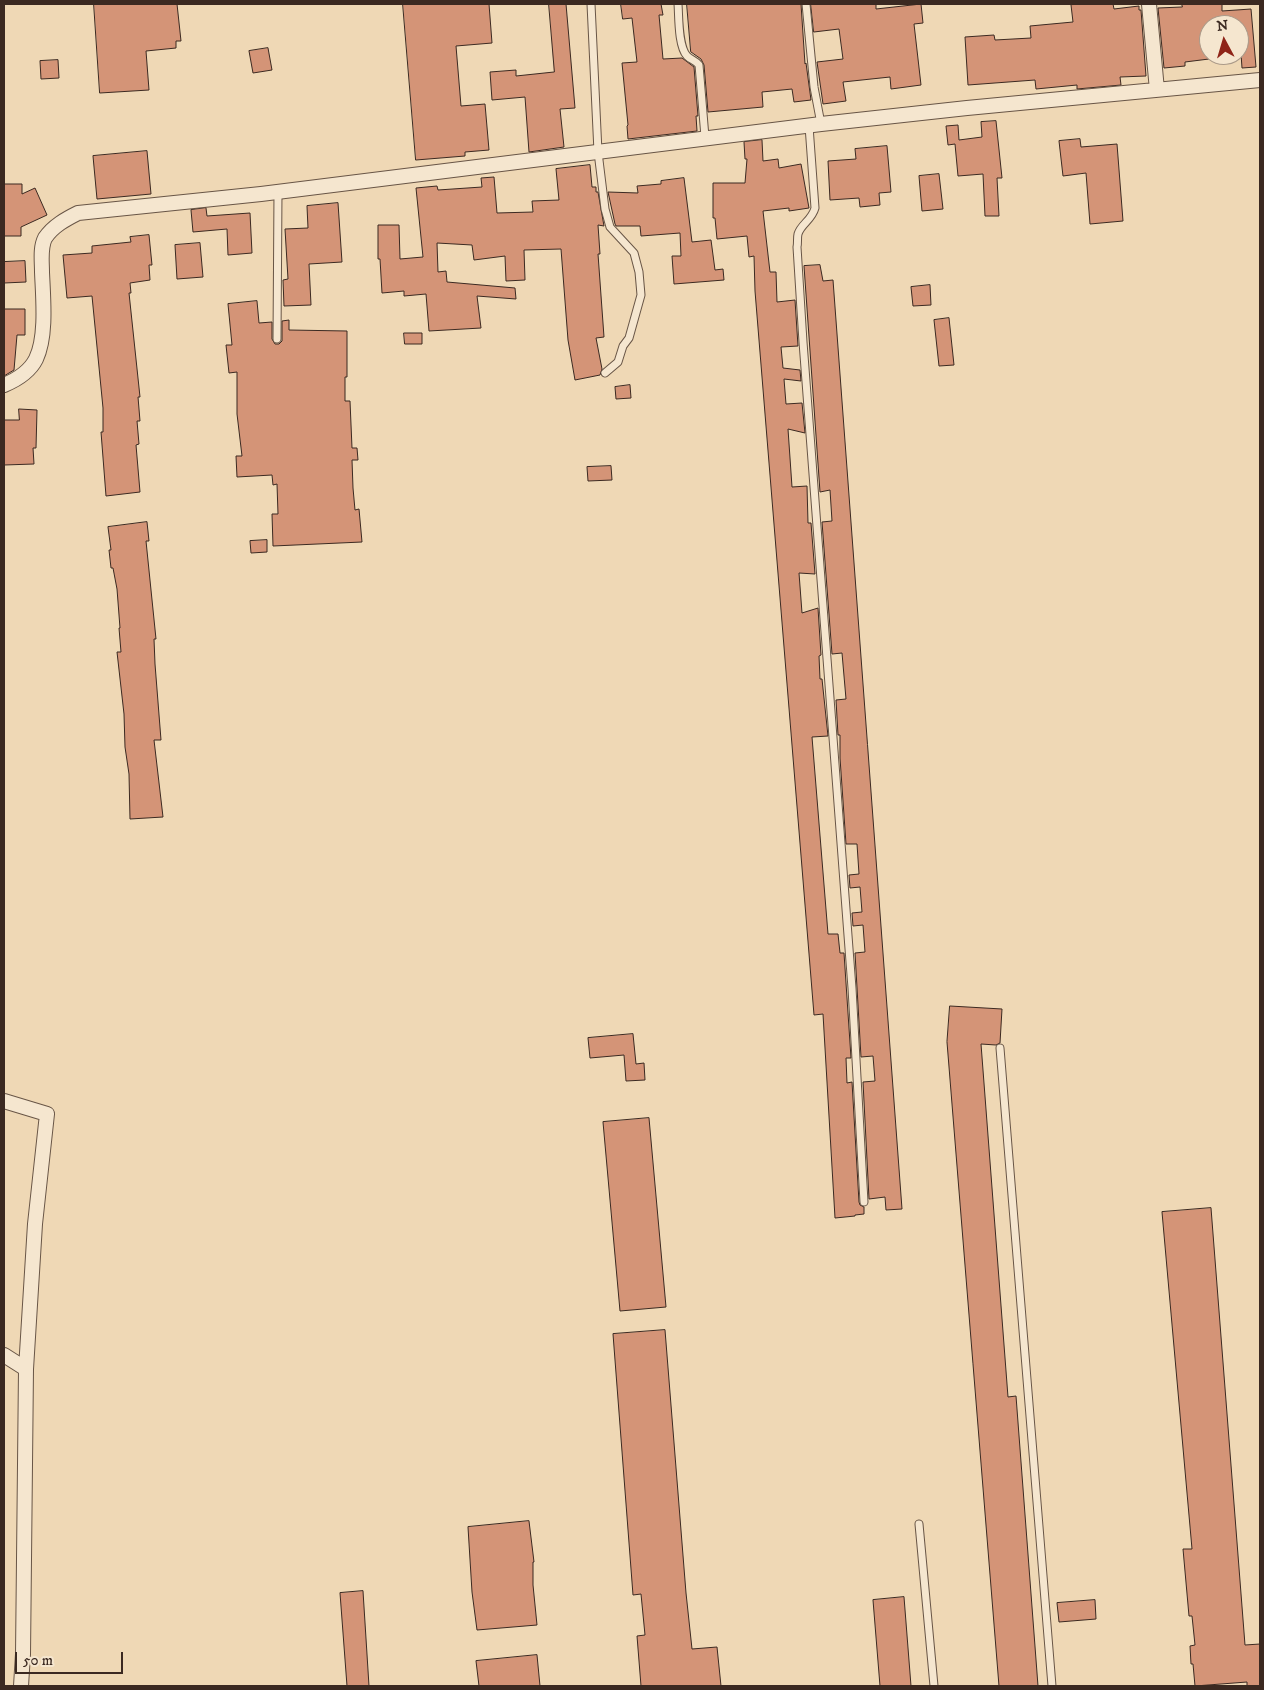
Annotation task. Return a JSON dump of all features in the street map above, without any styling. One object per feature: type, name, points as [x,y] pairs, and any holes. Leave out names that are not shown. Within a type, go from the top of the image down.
[{"type":"street","points":[[1150,4],[1157,90]]},
{"type":"street","points":[[4,385],[28,369],[36,359],[42,339],[42,250],[44,240],[66,218],[78,213],[278,192],[815,125],[967,108],[1260,80]]},
{"type":"street","points":[[4,1101],[47,1114],[35,1224],[26,1369],[21,1686]]},
{"type":"street","points":[[4,1355],[26,1369]]},
{"type":"lane","points":[[591,4],[598,152],[605,209],[610,227],[634,253],[639,272],[641,295],[629,338],[623,346],[618,362],[605,373]]},
{"type":"lane","points":[[678,4],[682,48],[687,56],[699,65],[705,138]]},
{"type":"lane","points":[[806,4],[814,87],[815,208],[811,219],[802,227],[798,234],[798,248],[803,342],[852,988],[864,1202]]},
{"type":"lane","points":[[277,339],[278,192]]},
{"type":"lane","points":[[1000,1048],[1052,1686]]},
{"type":"lane","points":[[919,1524],[934,1686]]},
{"type":"building","points":[[94,4],[177,4],[181,41],[176,41],[176,48],[146,51],[149,90],[100,93]]},
{"type":"building","points":[[403,4],[489,4],[492,43],[456,46],[461,106],[485,104],[489,150],[465,152],[465,156],[416,160]]},
{"type":"building","points":[[549,4],[566,4],[575,108],[560,109],[564,147],[529,152],[525,97],[492,100],[490,72],[516,70],[516,76],[554,72]]},
{"type":"building","points":[[621,4],[661,4],[663,15],[659,15],[663,59],[682,58],[694,67],[698,116],[696,116],[697,131],[628,139],[622,63],[637,62],[632,18],[623,19]]},
{"type":"building","points":[[687,4],[801,4],[805,64],[811,100],[794,102],[792,89],[762,92],[763,107],[708,112],[704,65],[701,59],[691,52]]},
{"type":"building","points":[[811,4],[876,4],[876,9],[921,4],[923,23],[914,24],[921,85],[891,89],[890,77],[843,82],[846,101],[823,104],[817,62],[843,59],[839,29],[814,32]]},
{"type":"building","points":[[1113,4],[1114,9],[1139,6],[1139,10],[1141,10],[1146,76],[1120,77],[1121,85],[1077,89],[1077,85],[1036,89],[1035,80],[968,85],[965,37],[994,35],[995,40],[1031,38],[1030,26],[1073,22],[1071,5]]},
{"type":"building","points":[[1182,4],[1222,4],[1222,11],[1251,9],[1256,67],[1242,68],[1242,65],[1249,65],[1249,15],[1199,15],[1199,60],[1185,62],[1185,66],[1164,68],[1158,8],[1182,7]]},
{"type":"building","points":[[268,48],[272,70],[253,73],[249,51]]},
{"type":"building","points":[[58,60],[59,78],[41,79],[40,61]]},
{"type":"building","points":[[996,121],[1002,178],[997,178],[999,216],[985,216],[983,174],[958,176],[955,144],[948,145],[946,126],[958,125],[959,140],[982,137],[981,122]]},
{"type":"building","points":[[1080,139],[1081,147],[1117,144],[1123,221],[1090,224],[1086,173],[1063,176],[1059,141]]},
{"type":"building","points":[[762,140],[763,161],[778,159],[779,168],[801,164],[809,208],[789,211],[789,208],[763,211],[770,272],[776,272],[777,302],[795,300],[798,346],[781,347],[783,368],[800,370],[801,381],[784,379],[786,404],[802,403],[805,433],[788,429],[792,487],[807,486],[808,523],[811,523],[815,574],[799,573],[802,613],[818,608],[821,655],[819,656],[820,679],[822,679],[828,736],[812,737],[828,934],[838,934],[840,953],[844,953],[851,1058],[846,1058],[847,1083],[852,1082],[859,1202],[864,1207],[864,1214],[835,1218],[823,1014],[814,1015],[755,291],[754,256],[749,257],[747,236],[717,239],[715,218],[713,218],[713,183],[745,183],[747,159],[745,159],[744,142]]},
{"type":"building","points":[[887,146],[891,192],[879,193],[880,205],[860,207],[859,198],[830,200],[828,161],[856,159],[855,149]]},
{"type":"building","points":[[147,151],[151,194],[97,199],[93,156]]},
{"type":"building","points":[[590,165],[592,187],[596,187],[596,192],[598,192],[604,226],[598,225],[600,254],[598,254],[604,337],[596,338],[602,369],[600,375],[575,380],[568,340],[561,249],[524,250],[525,280],[506,281],[505,256],[474,260],[472,245],[437,243],[438,272],[446,271],[447,282],[515,288],[516,299],[477,296],[481,328],[429,331],[426,294],[404,296],[404,291],[382,293],[380,259],[378,259],[378,225],[399,225],[400,259],[423,257],[416,188],[437,186],[438,190],[482,187],[481,178],[494,177],[497,213],[533,212],[532,201],[559,200],[556,169]]},
{"type":"building","points":[[939,174],[943,209],[922,211],[919,176]]},
{"type":"building","points":[[684,178],[692,242],[711,240],[715,270],[723,269],[724,280],[674,284],[672,256],[681,256],[680,233],[641,236],[640,226],[616,226],[615,224],[608,192],[638,193],[637,186],[661,184],[661,181]]},
{"type":"building","points":[[4,184],[22,184],[22,194],[35,188],[47,215],[21,227],[21,236],[4,236]]},
{"type":"building","points":[[338,203],[342,262],[309,264],[311,305],[284,306],[283,280],[288,279],[285,229],[308,228],[307,206]]},
{"type":"building","points":[[206,208],[207,216],[250,213],[252,253],[228,255],[227,229],[193,232],[191,210]]},
{"type":"building","points":[[149,235],[152,265],[149,265],[150,280],[130,283],[131,293],[129,293],[140,397],[138,397],[140,421],[137,421],[139,444],[136,445],[140,492],[106,496],[101,432],[103,432],[103,408],[92,296],[67,298],[63,255],[92,253],[92,246],[131,242],[130,237]]},
{"type":"building","points":[[200,243],[203,277],[177,279],[175,245]]},
{"type":"building","points":[[25,261],[26,282],[4,283],[4,262]]},
{"type":"building","points":[[820,265],[823,281],[833,280],[902,1209],[886,1210],[885,1197],[869,1199],[863,1082],[875,1081],[873,1056],[861,1057],[855,953],[865,952],[863,925],[853,926],[852,913],[862,912],[860,887],[850,888],[849,875],[859,874],[857,844],[846,844],[840,735],[838,735],[836,700],[846,699],[842,653],[832,654],[822,522],[832,521],[830,490],[820,492],[804,266]]},
{"type":"building","points":[[930,285],[931,305],[913,306],[911,287]]},
{"type":"building","points":[[257,301],[259,323],[272,322],[272,339],[275,344],[279,344],[282,341],[282,321],[289,320],[289,330],[347,331],[345,401],[350,401],[352,448],[357,448],[358,460],[352,460],[353,488],[355,510],[359,509],[362,542],[273,546],[272,514],[278,514],[277,484],[273,485],[272,475],[237,477],[236,456],[242,456],[237,414],[237,372],[229,373],[226,345],[232,345],[228,304]]},
{"type":"building","points":[[4,309],[25,309],[25,335],[17,335],[14,370],[4,376]]},
{"type":"building","points":[[949,318],[954,365],[939,366],[934,320]]},
{"type":"building","points":[[404,333],[422,333],[422,344],[405,344]]},
{"type":"building","points":[[630,385],[631,398],[616,399],[615,387]]},
{"type":"building","points":[[19,409],[37,410],[36,448],[33,448],[34,464],[4,465],[4,420],[19,420]]},
{"type":"building","points":[[611,466],[612,480],[588,481],[587,467]]},
{"type":"building","points":[[147,522],[149,541],[146,541],[156,639],[154,639],[155,664],[161,740],[154,740],[163,817],[130,819],[129,774],[117,652],[121,652],[120,628],[117,589],[113,568],[111,568],[108,527]]},
{"type":"building","points":[[267,540],[267,552],[251,553],[250,541]]},
{"type":"building","points":[[950,1006],[1002,1009],[1000,1043],[996,1045],[981,1044],[1008,1397],[1016,1396],[1038,1686],[999,1686],[947,1042]]},
{"type":"building","points":[[633,1034],[636,1064],[644,1063],[645,1080],[626,1081],[624,1055],[590,1058],[588,1038]]},
{"type":"building","points":[[649,1118],[666,1307],[620,1311],[603,1122]]},
{"type":"building","points":[[1211,1208],[1245,1645],[1260,1644],[1260,1686],[1247,1686],[1247,1682],[1195,1686],[1193,1664],[1191,1664],[1190,1646],[1195,1645],[1192,1616],[1189,1616],[1183,1549],[1192,1549],[1162,1212]]},
{"type":"building","points":[[665,1330],[692,1649],[717,1647],[721,1686],[641,1686],[637,1636],[645,1635],[641,1594],[633,1595],[613,1334]]},
{"type":"building","points":[[529,1521],[534,1562],[533,1585],[537,1625],[477,1630],[472,1592],[468,1527]]},
{"type":"building","points":[[363,1591],[369,1686],[347,1686],[340,1593]]},
{"type":"building","points":[[904,1597],[911,1686],[880,1686],[873,1600]]},
{"type":"building","points":[[1095,1600],[1096,1619],[1059,1622],[1057,1603]]},
{"type":"building","points":[[537,1655],[540,1686],[479,1686],[476,1661]]}]
